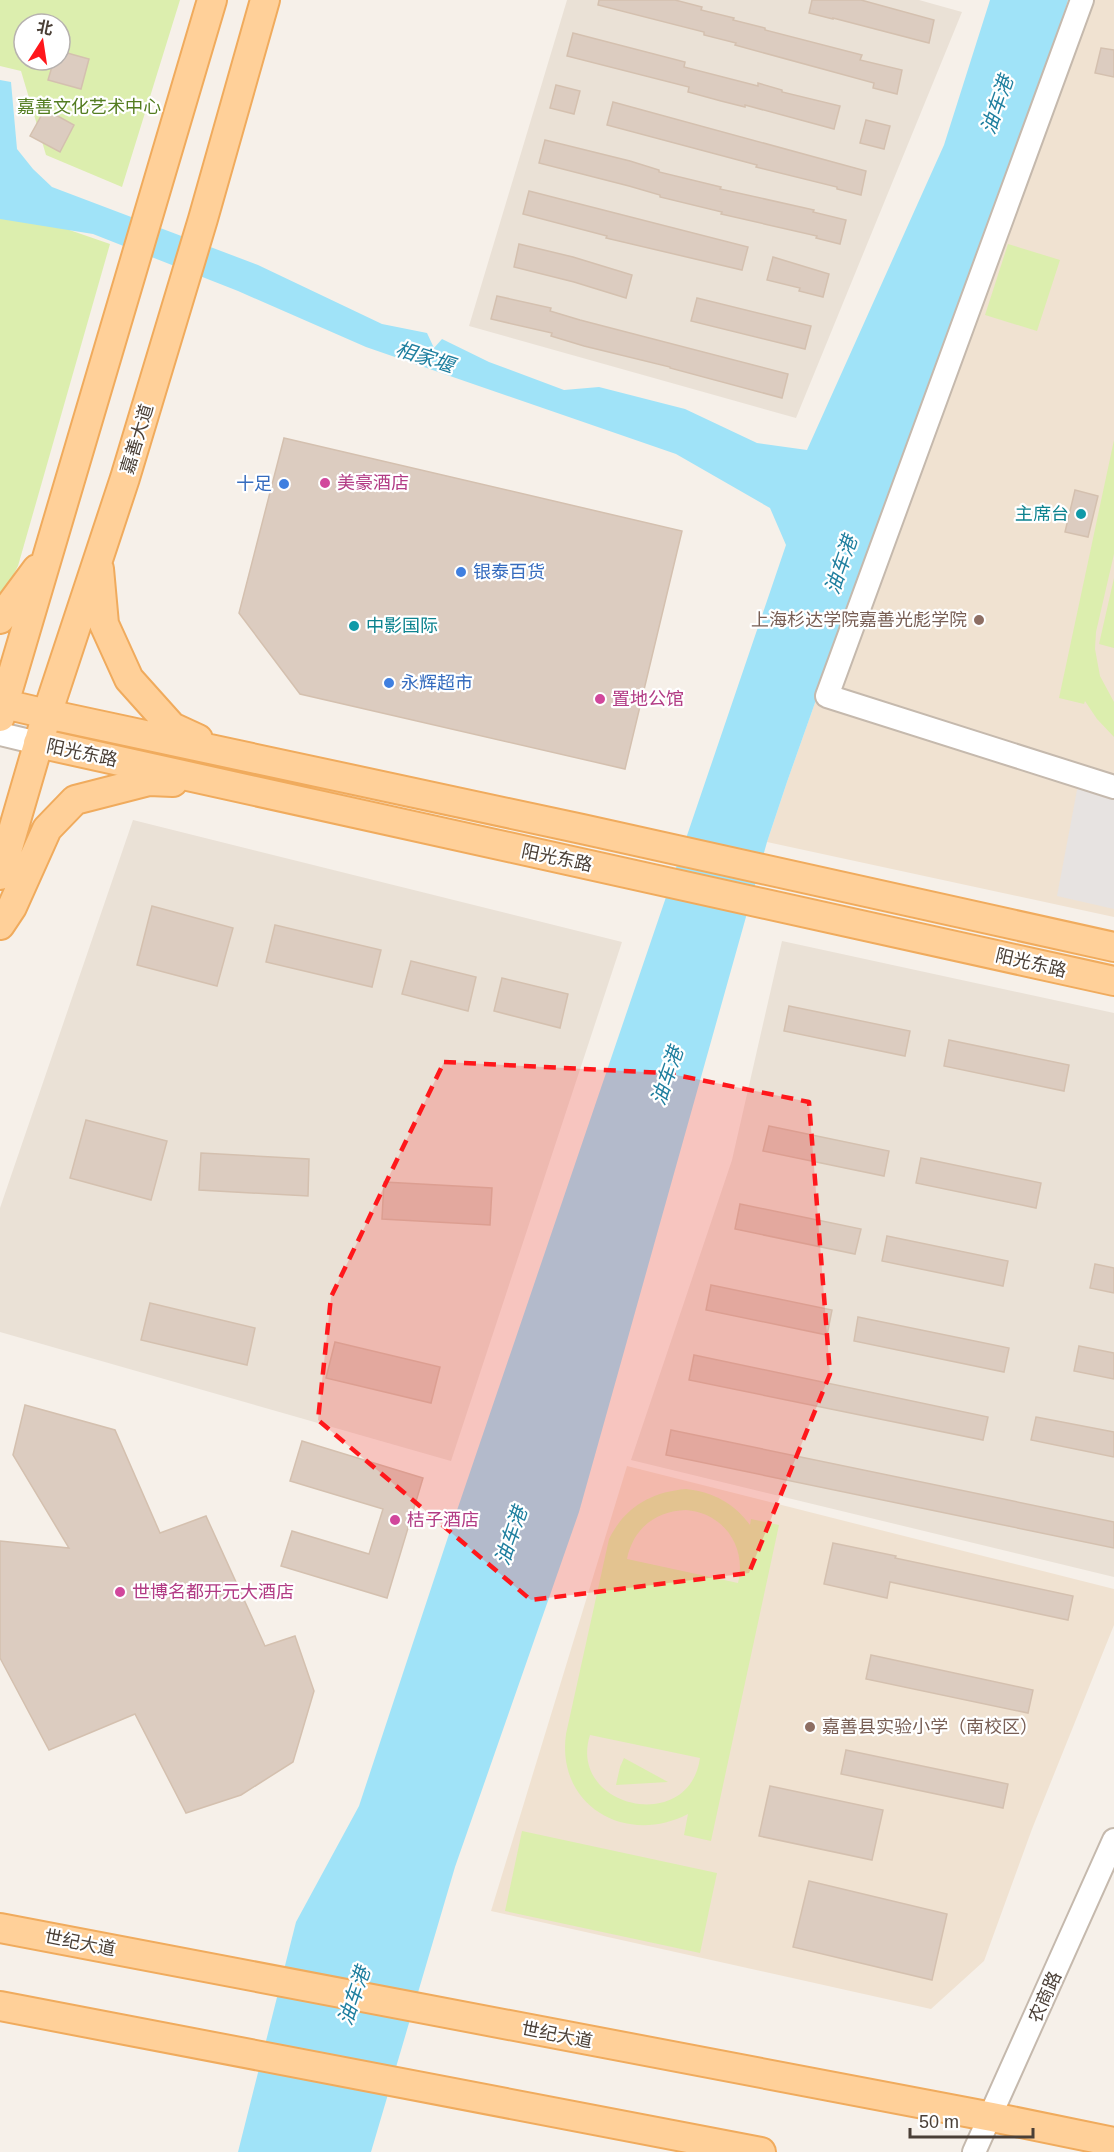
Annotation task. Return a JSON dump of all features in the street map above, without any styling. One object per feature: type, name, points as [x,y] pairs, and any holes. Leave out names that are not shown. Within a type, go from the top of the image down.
[{"type":"main road","points":[[2,708],[212,0]]},
{"type":"main road","name":"嘉善大道","points":[[0,875],[47,714],[125,477],[184,283],[265,0]]},
{"type":"main road","points":[[0,619],[48,553]]},
{"type":"main road","points":[[98,559],[104,624],[129,680],[172,727],[233,754]]},
{"type":"main road","name":"阳光东路","points":[[2,708],[47,714],[1114,947]]},
{"type":"main road","name":"阳光东路","points":[[38,743],[1114,981]]},
{"type":"main road","points":[[0,925],[12,907],[47,829],[75,800],[148,781],[225,784]]},
{"type":"main road","name":"世纪大道","points":[[0,1928],[992,2116],[1114,2142]]},
{"type":"main road","points":[[0,2006],[761,2152]]},
{"type":"street","points":[[1082,0],[827,696],[1114,787]]},
{"type":"street","name":"阳光东路","points":[[0,734],[38,743]]},
{"type":"street","name":"农商路","points":[[974,2152],[1114,1840]]},
{"type":"highlighted area","points":[[444,1062],[666,1073],[809,1102],[830,1374],[749,1573],[531,1600],[318,1420],[331,1297]]},
{"type":"shaded area","points":[[567,0],[919,0],[962,12],[796,418],[469,326]]},
{"type":"shaded area","name":"上海杉达学院嘉善光彪学院","points":[[1068,0],[1114,0],[1114,917],[767,842],[902,457],[1058,35]]},
{"type":"shaded area","points":[[1081,769],[1114,779],[1114,909],[1057,896]]},
{"type":"shaded area","points":[[133,820],[622,942],[451,1461],[0,1332],[0,1208]]},
{"type":"shaded area","points":[[782,941],[1114,1013],[1114,1577],[631,1460],[732,1160]]},
{"type":"shaded area","name":"嘉善县实验小学（南校区）","points":[[627,1466],[1114,1589],[1114,1625],[1032,1829],[984,1961],[931,2009],[491,1911]]},
{"type":"green space","name":"嘉善文化艺术中心","points":[[0,0],[180,0],[122,187],[46,155],[21,72],[72,72],[72,12],[12,12],[12,69],[0,66]]},
{"type":"green space","points":[[0,206],[110,244],[18,566],[0,601]]},
{"type":"green space","points":[[1008,244],[1060,260],[1037,331],[985,315]]},
{"type":"green space","points":[[1114,440],[1114,554],[1096,632],[1095,649],[1100,676],[1114,702],[1114,737],[1097,719],[1085,701],[1084,704],[1059,698]]},
{"type":"green space","points":[[1114,578],[1114,648],[1099,644]]},
{"type":"green space","points":[[686,1489],[714,1496],[730,1505],[750,1525],[751,1519],[779,1525],[711,1841],[684,1835],[688,1814],[665,1823],[641,1825],[620,1822],[600,1813],[584,1799],[572,1781],[566,1759],[566,1734],[609,1539],[623,1518],[640,1503],[673,1491]],"holes":[[[686,1510],[711,1518],[730,1534],[739,1557],[738,1583],[627,1559],[634,1539],[647,1524],[665,1514]],[[590,1735],[700,1758],[691,1782],[675,1797],[654,1804],[632,1803],[612,1794],[596,1780],[588,1760]]]},
{"type":"green space","points":[[624,1758],[668,1782],[616,1785]]},
{"type":"green space","points":[[522,1831],[717,1873],[700,1953],[505,1911]]},
{"type":"water","points":[[990,0],[1068,0],[1057,37],[902,457],[767,842],[579,1512],[455,1867],[371,2152],[238,2152],[296,1922],[359,1806],[452,1525],[786,545],[770,508],[676,454],[366,347],[238,291],[93,234],[0,219],[0,80],[11,82],[17,149],[52,187],[258,265],[382,324],[427,333],[434,348],[442,339],[489,362],[564,390],[599,387],[685,409],[757,443],[807,450],[944,145]]},
{"type":"building","points":[[599,0],[675,0],[702,7],[701,10],[734,18],[733,20],[765,28],[765,30],[862,55],[860,60],[902,70],[897,94],[873,88],[874,83],[735,45],[736,43],[704,35],[704,32],[598,5]]},
{"type":"building","points":[[812,0],[861,0],[934,20],[929,43],[809,13]]},
{"type":"building","points":[[573,33],[685,62],[684,67],[758,86],[758,83],[782,90],[782,92],[840,106],[834,129],[688,92],[689,87],[567,56]]},
{"type":"building","points":[[1101,48],[1114,50],[1114,77],[1095,73]]},
{"type":"building","points":[[72,54],[89,59],[81,89],[48,80],[50,72],[72,72]]},
{"type":"building","points":[[556,85],[580,91],[574,114],[550,108]]},
{"type":"building","points":[[613,102],[866,171],[861,195],[607,125]]},
{"type":"building","points":[[45,109],[74,125],[60,152],[30,136]]},
{"type":"building","points":[[866,120],[890,126],[884,149],[860,143]]},
{"type":"building","points":[[545,140],[630,161],[659,170],[659,172],[721,187],[720,189],[814,210],[813,212],[846,220],[840,244],[816,238],[817,236],[721,214],[722,212],[539,163]]},
{"type":"building","points":[[529,191],[748,247],[742,270],[606,238],[607,236],[523,214]]},
{"type":"building","points":[[519,244],[632,275],[626,298],[514,267]]},
{"type":"building","points":[[773,257],[829,274],[823,297],[799,291],[800,288],[767,280]]},
{"type":"building","points":[[497,296],[551,308],[550,311],[580,320],[788,374],[782,398],[584,346],[551,336],[552,333],[491,319]]},
{"type":"building","points":[[697,298],[811,326],[805,349],[691,321]]},
{"type":"building","name":"银泰百货","points":[[284,438],[682,531],[625,769],[300,694],[239,613]]},
{"type":"building","name":"主席台","points":[[1075,490],[1098,496],[1088,537],[1065,532]]},
{"type":"building","points":[[152,906],[233,928],[217,986],[137,965]]},
{"type":"building","points":[[275,925],[381,950],[372,987],[266,962]]},
{"type":"building","points":[[411,961],[476,977],[468,1011],[402,994]]},
{"type":"building","points":[[502,978],[568,994],[560,1028],[494,1011]]},
{"type":"building","points":[[789,1006],[910,1031],[905,1056],[784,1031]]},
{"type":"building","points":[[949,1040],[1069,1065],[1064,1091],[944,1066]]},
{"type":"building","points":[[86,1120],[167,1141],[151,1200],[70,1178]]},
{"type":"building","points":[[769,1126],[889,1151],[884,1176],[763,1151]]},
{"type":"building","points":[[201,1153],[309,1159],[308,1196],[199,1190]]},
{"type":"building","points":[[921,1158],[1041,1183],[1036,1208],[916,1183]]},
{"type":"building","points":[[384,1182],[492,1188],[490,1225],[382,1219]]},
{"type":"building","points":[[740,1204],[861,1229],[855,1254],[735,1229]]},
{"type":"building","points":[[887,1236],[1008,1261],[1003,1286],[882,1261]]},
{"type":"building","points":[[1095,1264],[1114,1268],[1114,1293],[1090,1288]]},
{"type":"building","points":[[711,1285],[832,1310],[827,1335],[706,1310]]},
{"type":"building","points":[[150,1303],[255,1328],[247,1365],[141,1340]]},
{"type":"building","points":[[858,1317],[1009,1348],[1004,1372],[854,1341]]},
{"type":"building","points":[[335,1342],[440,1367],[431,1403],[326,1378]]},
{"type":"building","points":[[1079,1346],[1114,1353],[1114,1379],[1074,1371]]},
{"type":"building","points":[[694,1355],[988,1417],[983,1440],[689,1380]]},
{"type":"building","name":"世博名都开元大酒店","points":[[25,1405],[115,1430],[160,1533],[206,1516],[265,1646],[295,1636],[314,1691],[293,1762],[241,1795],[186,1813],[135,1714],[49,1750],[0,1658],[0,1541],[69,1548],[13,1455]]},
{"type":"building","points":[[1036,1417],[1114,1432],[1114,1457],[1031,1440]]},
{"type":"building","points":[[671,1430],[1114,1522],[1114,1548],[666,1455]]},
{"type":"building","name":"桔子酒店","points":[[302,1441],[423,1478],[387,1598],[281,1566],[292,1531],[369,1554],[383,1509],[290,1481]]},
{"type":"building","points":[[833,1543],[1073,1596],[1068,1620],[890,1582],[887,1598],[824,1584]]},
{"type":"building","points":[[871,1655],[1033,1690],[1028,1713],[866,1679]]},
{"type":"building","points":[[846,1750],[1008,1784],[1003,1808],[841,1774]]},
{"type":"building","points":[[770,1786],[883,1810],[872,1860],[759,1836]]},
{"type":"building","points":[[809,1881],[947,1914],[932,1980],[793,1947]]},
{"type":"place","name":"美豪酒店","points":[[325,483]]},
{"type":"place","name":"十足","points":[[284,484]]},
{"type":"place","name":"主席台","points":[[1081,514]]},
{"type":"place","name":"银泰百货","points":[[461,572]]},
{"type":"place","name":"上海杉达学院嘉善光彪学院","points":[[979,620]]},
{"type":"place","name":"中影国际","points":[[354,626]]},
{"type":"place","name":"永辉超市","points":[[389,683]]},
{"type":"place","name":"置地公馆","points":[[600,699]]},
{"type":"place","name":"桔子酒店","points":[[395,1520]]},
{"type":"place","name":"世博名都开元大酒店","points":[[120,1592]]},
{"type":"place","name":"嘉善县实验小学（南校区）","points":[[810,1727]]},
{"type":"water label","name":"油车港","points":[[997,105]]},
{"type":"water label","name":"相家堰","points":[[425,357]]},
{"type":"water label","name":"油车港","points":[[841,565]]},
{"type":"water label","name":"油车港","points":[[667,1076]]},
{"type":"water label","name":"油车港","points":[[511,1536]]},
{"type":"water label","name":"油车港","points":[[354,1996]]}]
